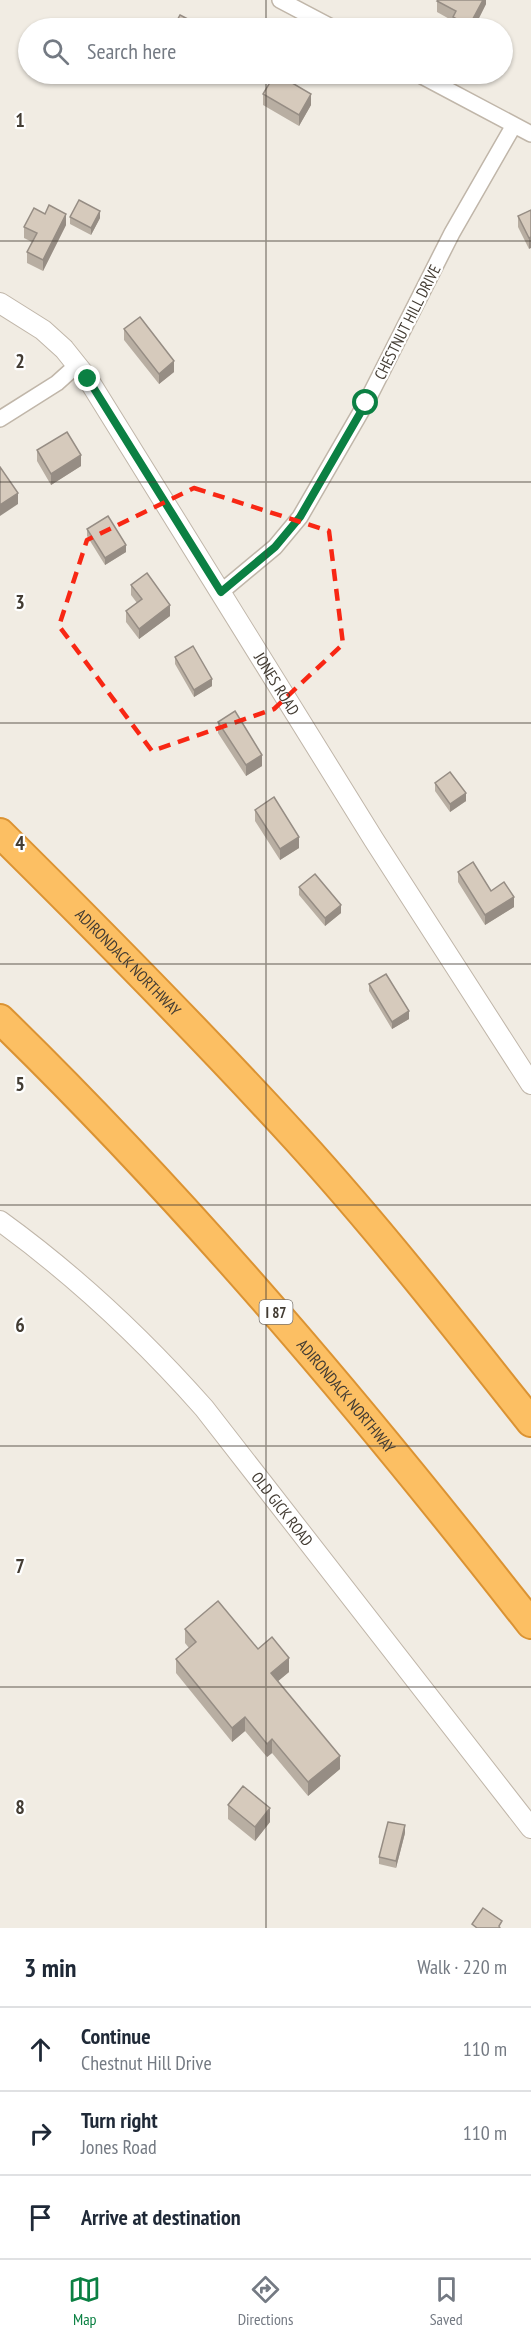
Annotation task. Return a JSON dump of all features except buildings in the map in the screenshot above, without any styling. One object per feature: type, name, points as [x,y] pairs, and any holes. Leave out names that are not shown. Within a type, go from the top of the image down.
[{"type":"highway","name":"ADIRONDACK NORTHWAY","points":[[0,833],[155,987],[298,1140],[395,1254],[531,1422]]},
{"type":"highway","name":"ADIRONDACK NORTHWAY","points":[[0,1019],[72,1089],[159,1180],[302,1340],[429,1494],[531,1624]]},
{"type":"street","points":[[280,0],[314,18]]},
{"type":"street","points":[[437,84],[531,134]]},
{"type":"street","name":"CHESTNUT HILL DRIVE","points":[[221,592],[275,547],[300,517],[366,403],[452,233],[514,125]]},
{"type":"street","name":"JONES ROAD","points":[[0,303],[43,330],[88,379],[374,840],[531,1084]]},
{"type":"street","points":[[0,420],[57,383],[77,365]]},
{"type":"street","name":"OLD GICK ROAD","points":[[0,1221],[52,1260],[111,1311],[204,1408],[531,1828]]},
{"type":"highlighted area","points":[[194,488],[329,531],[343,644],[274,709],[152,751],[59,626],[87,540]]},
{"type":"route","points":[[88,379],[221,592],[275,547],[300,517],[366,403]]}]
